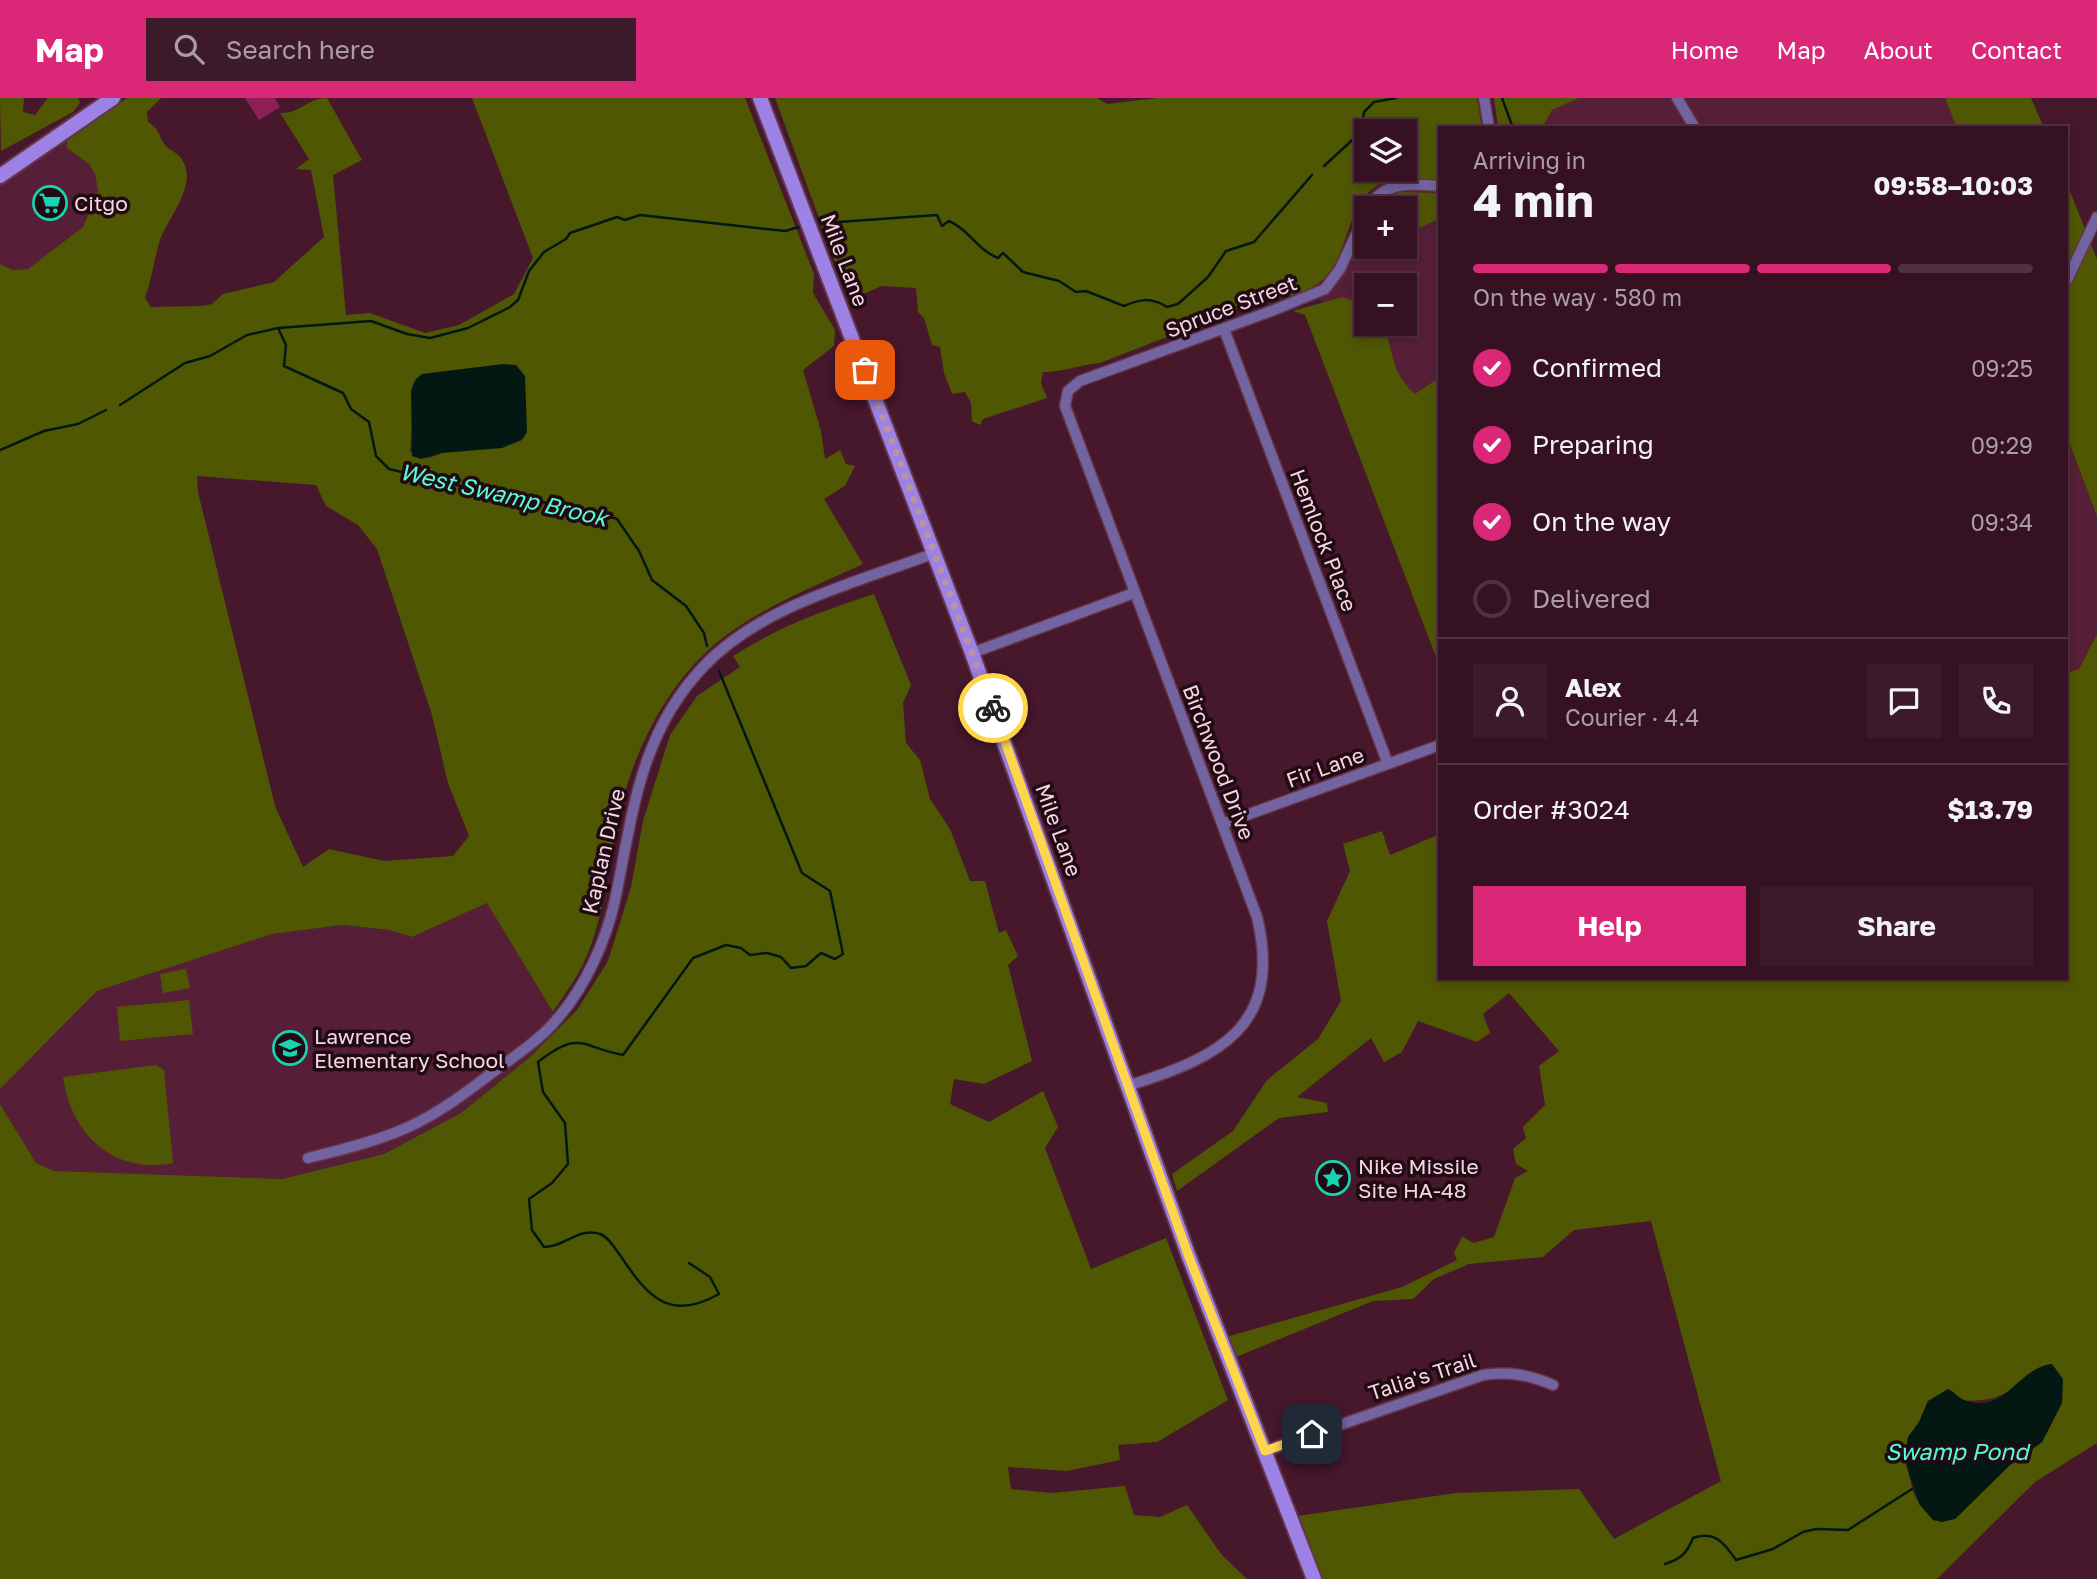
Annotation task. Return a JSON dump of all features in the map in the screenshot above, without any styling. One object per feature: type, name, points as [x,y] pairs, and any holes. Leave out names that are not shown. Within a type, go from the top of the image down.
[{"type":"street","points":[[0,176],[113,98]]},
{"type":"street","name":"Mile Lane","points":[[760,98],[935,553],[1130,1085],[1189,1257],[1314,1579]]},
{"type":"street","points":[[1483,98],[1489,126]]},
{"type":"street","points":[[1677,98],[1694,126]]},
{"type":"street","name":"Spruce Street","points":[[1378,196],[1392,187],[1438,187]]},
{"type":"street","points":[[2068,278],[2097,218]]},
{"type":"street","name":"Spruce Street","points":[[1068,391],[1080,381],[1325,289],[1340,269],[1354,240]]},
{"type":"street","name":"Hemlock Place","points":[[1224,329],[1388,764]]},
{"type":"street","name":"Birchwood Drive","points":[[1068,391],[1065,406],[1257,917],[1264,946],[1264,968],[1256,999],[1239,1028],[1224,1045],[1183,1069],[1130,1085]]},
{"type":"street","name":"Kaplan Drive","points":[[308,1158],[366,1143],[422,1121],[456,1100],[557,1020],[572,1000],[600,948],[614,902],[628,825],[646,759],[663,723],[685,688],[705,665],[774,616],[935,553]]},
{"type":"street","points":[[972,653],[1134,593]]},
{"type":"street","name":"Fir Lane","points":[[1222,824],[1438,746]]},
{"type":"street","name":"Talia's Trail","points":[[1265,1451],[1483,1375],[1509,1373],[1530,1376],[1553,1385]]},
{"type":"shaded area","points":[[1579,98],[1945,98],[1956,126],[1543,126],[1552,110]]},
{"type":"shaded area","points":[[67,141],[67,148],[89,164],[95,174],[98,191],[83,227],[28,269],[12,270],[0,264],[0,184]]},
{"type":"shaded area","points":[[1438,180],[1438,378],[1415,394],[1405,385],[1392,363],[1388,336],[1417,336],[1417,273],[1354,273],[1354,307],[1342,297],[1323,303],[1315,286],[1342,249],[1354,222],[1354,259],[1417,259],[1417,196],[1367,196],[1376,186],[1388,182]]},
{"type":"shaded area","points":[[2068,440],[2097,516],[2097,634],[2079,669],[2068,673]]},
{"type":"shaded area","name":"Lawrence Elementary School","points":[[487,903],[553,1012],[550,1037],[529,1058],[461,1113],[384,1154],[282,1179],[54,1171],[36,1163],[0,1104],[0,1089],[97,991],[272,934],[342,925],[390,930],[412,937]]},
{"type":"green space","points":[[0,98],[24,98],[23,112],[35,115],[48,98],[78,98],[80,103],[73,112],[1,151]]},
{"type":"green space","points":[[127,98],[161,98],[147,112],[148,122],[157,130],[166,146],[179,156],[187,176],[181,199],[160,240],[145,298],[151,307],[202,306],[212,304],[223,294],[274,282],[324,237],[311,170],[296,169],[309,159],[280,113],[287,113],[314,100],[327,98],[362,160],[333,175],[346,315],[370,313],[425,333],[459,325],[514,294],[533,258],[472,98],[745,98],[814,274],[813,293],[835,330],[834,346],[803,370],[821,431],[825,459],[840,450],[846,464],[855,466],[845,486],[824,499],[863,564],[750,619],[713,646],[677,685],[649,732],[628,782],[620,808],[603,902],[593,940],[579,972],[553,1012],[487,903],[412,937],[390,930],[342,925],[272,934],[97,991],[0,1089],[0,264],[12,270],[28,269],[83,227],[98,191],[95,174],[89,164],[67,148],[67,141]],"holes":[[[415,379],[442,453],[429,458],[410,452],[413,417],[411,391]],[[197,476],[316,485],[326,506],[358,525],[377,549],[432,715],[448,783],[469,836],[453,856],[384,861],[329,849],[303,867],[275,806],[198,492]]]},
{"type":"green space","points":[[775,98],[1097,98],[1107,104],[1158,98],[1477,98],[1482,126],[1438,126],[1438,180],[1417,178],[1417,119],[1354,119],[1354,182],[1384,182],[1366,196],[1354,196],[1354,215],[1336,263],[1314,286],[1295,294],[1262,300],[1100,363],[1043,372],[1041,383],[1047,398],[983,419],[980,425],[972,421],[971,403],[965,392],[952,394],[944,373],[940,347],[932,345],[924,318],[918,312],[916,288],[882,286],[849,300]]},
{"type":"green space","points":[[1494,98],[1579,98],[1552,110],[1543,126],[1498,126]]},
{"type":"green space","points":[[1945,98],[2031,98],[2043,126],[1956,126]]},
{"type":"green space","points":[[2068,186],[2097,259],[2097,516],[2068,440]]},
{"type":"green space","points":[[1398,192],[1438,193],[1438,219],[1417,229],[1417,196],[1386,196]]},
{"type":"green space","points":[[1342,297],[1354,301],[1354,336],[1386,336],[1400,375],[1415,394],[1438,378],[1438,662],[1305,315],[1293,311]]},
{"type":"green space","points":[[874,594],[911,685],[903,703],[906,743],[920,760],[930,799],[950,829],[970,881],[985,881],[999,933],[1006,930],[1018,956],[1008,965],[1032,1061],[984,1084],[954,1079],[950,1104],[989,1122],[1043,1091],[1058,1127],[1045,1148],[1091,1269],[1166,1238],[1228,1400],[1157,1442],[1118,1445],[1120,1460],[1067,1471],[1008,1467],[1011,1489],[1052,1493],[1125,1486],[1134,1515],[1160,1517],[1187,1505],[1221,1554],[1247,1579],[0,1579],[0,1104],[36,1163],[54,1171],[282,1179],[384,1154],[461,1113],[529,1058],[577,1010],[608,961],[631,887],[643,821],[670,735],[697,696],[740,667],[733,656],[767,636],[837,606]]},
{"type":"green space","points":[[2097,634],[2097,1443],[2035,1482],[1937,1579],[1323,1579],[1297,1516],[1456,1493],[1579,1489],[1614,1539],[1721,1481],[1651,1221],[1574,1230],[1543,1257],[1469,1264],[1434,1279],[1413,1299],[1373,1301],[1236,1357],[1226,1337],[1402,1287],[1457,1260],[1454,1253],[1462,1237],[1474,1243],[1494,1237],[1515,1178],[1528,1171],[1516,1164],[1513,1149],[1526,1138],[1523,1127],[1545,1105],[1539,1066],[1559,1051],[1509,993],[1483,1014],[1490,1033],[1477,1042],[1418,1021],[1402,1052],[1384,1062],[1371,1038],[1297,1097],[1327,1103],[1328,1112],[1279,1118],[1177,1191],[1172,1174],[1233,1131],[1267,1080],[1318,1039],[1341,1001],[1327,921],[1350,871],[1343,844],[1382,831],[1390,855],[1438,835],[1438,980],[2068,980],[2068,673],[2079,669]],"holes":[[[2034,1370],[2060,1407],[2042,1442],[2010,1465],[1955,1519],[1933,1520],[1914,1495],[1905,1460],[1908,1437],[1919,1422],[1928,1401],[1973,1401],[1996,1397],[2008,1392]]]},
{"type":"green space","points":[[186,969],[190,988],[163,993],[160,974]]},
{"type":"green space","points":[[189,1000],[193,1034],[120,1041],[117,1007]]},
{"type":"green space","points":[[156,1065],[164,1070],[173,1163],[132,1163],[98,1146],[86,1132],[75,1116],[63,1077]]},
{"type":"water","points":[[503,364],[516,365],[525,376],[527,432],[522,440],[502,448],[442,453],[421,459],[412,456],[411,391],[416,379],[422,374]]},
{"type":"water","name":"Swamp Pond","points":[[2052,1364],[2063,1379],[2062,1403],[2042,1442],[2010,1465],[1955,1519],[1942,1522],[1933,1520],[1919,1504],[1905,1460],[1908,1437],[1919,1422],[1928,1401],[1948,1389],[1967,1401],[1992,1401],[2031,1372]]},
{"type":"building","points":[[245,98],[275,98],[280,107],[259,120]]},
{"type":"waterway","points":[[1324,166],[1361,132],[1364,112],[1374,102],[1396,98]]},
{"type":"waterway","points":[[1502,98],[1512,126]]},
{"type":"waterway","points":[[824,223],[937,215],[942,226],[949,221],[990,254],[998,258],[1003,253],[1023,272],[1059,281],[1076,292],[1086,291],[1124,306],[1146,300],[1167,307],[1178,304],[1208,277],[1226,251],[1254,242],[1312,175]]},
{"type":"waterway","points":[[120,405],[185,363],[210,356],[247,335],[278,328],[371,321],[407,334],[430,338],[468,328],[510,307],[518,300],[529,271],[544,252],[566,239],[570,233],[617,217],[625,220],[640,215],[785,231],[799,227]]},
{"type":"waterway","name":"West Swamp Brook","points":[[278,328],[286,345],[284,366],[343,393],[351,409],[369,422],[376,456],[389,469],[503,496],[526,495],[568,512],[593,511],[617,519],[639,551],[652,580],[686,606],[704,633],[707,646]]},
{"type":"waterway","points":[[0,450],[44,431],[78,424],[106,410]]},
{"type":"waterway","name":"West Swamp Brook","points":[[689,1263],[710,1277],[719,1294],[687,1306],[662,1301],[641,1284],[612,1244],[600,1234],[585,1233],[544,1247],[532,1230],[529,1199],[552,1183],[568,1164],[565,1123],[543,1092],[538,1062],[572,1043],[623,1055],[693,958],[726,945],[741,948],[750,955],[767,953],[781,957],[791,968],[806,966],[821,953],[835,959],[843,954],[830,891],[802,873],[719,671]]},
{"type":"waterway","name":"West Swamp Brook","points":[[1665,1564],[1679,1558],[1686,1552],[1693,1538],[1701,1536],[1719,1540],[1736,1560],[1773,1549],[1803,1532],[1816,1529],[1848,1530],[1912,1489]]},
{"type":"way so far","points":[[865,370],[993,708]]},
{"type":"place","name":"Citgo","points":[[50,203]]},
{"type":"place","name":"Lawrence Elementary School","points":[[290,1048]]},
{"type":"place","name":"Nike Missile Site HA-48","points":[[1333,1178]]},
{"type":"route","points":[[993,708],[1130,1085],[1189,1257],[1265,1451],[1312,1434]]}]
